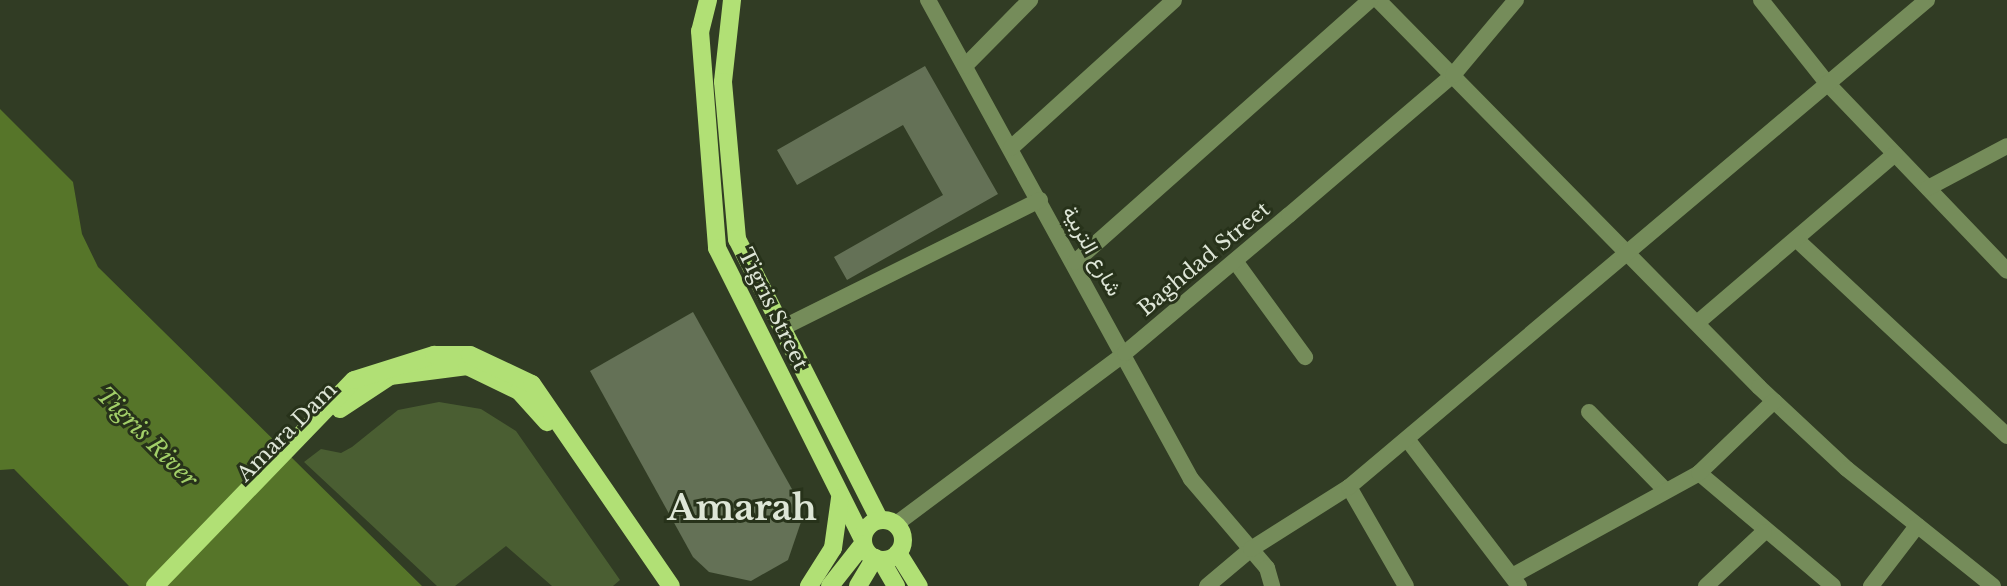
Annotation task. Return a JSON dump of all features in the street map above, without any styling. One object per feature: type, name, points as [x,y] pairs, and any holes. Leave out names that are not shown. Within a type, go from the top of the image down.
[{"type":"main road","name":"Tigris Street","points":[[708,0],[700,31],[717,248],[862,541],[878,559]]},
{"type":"main road","name":"Tigris Street","points":[[732,0],[723,82],[737,239],[782,328],[888,522]]},
{"type":"main road","points":[[155,586],[354,380],[434,355],[470,355],[531,384],[671,586]]},
{"type":"main road","name":"Amara Dam","points":[[165,586],[364,388],[427,368],[467,366],[519,391],[540,411],[655,586]]},
{"type":"main road","points":[[809,586],[838,535],[839,494]]},
{"type":"main road","points":[[830,586],[862,541],[888,522],[903,541],[898,553]]},
{"type":"main road","points":[[858,586],[878,559],[898,553]]},
{"type":"main road","points":[[898,553],[919,586]]},
{"type":"main road","points":[[878,559],[896,586]]},
{"type":"street","name":"شارع التربية","points":[[928,0],[1125,353],[1191,479],[1251,549],[1272,586]]},
{"type":"street","points":[[965,66],[1030,0]]},
{"type":"street","points":[[1011,148],[1174,0]]},
{"type":"street","points":[[1075,262],[1370,0]]},
{"type":"street","points":[[1378,0],[1774,401],[1917,526],[1993,586]]},
{"type":"street","name":"Baghdad Street","points":[[888,522],[1125,353],[1453,75],[1516,0]]},
{"type":"street","points":[[1761,0],[1827,83],[2007,271]]},
{"type":"street","points":[[1207,586],[1251,549],[1349,487],[1927,0]]},
{"type":"street","points":[[1928,188],[2007,146]]},
{"type":"street","points":[[1698,323],[1895,154]]},
{"type":"street","points":[[782,328],[1040,200]]},
{"type":"street","points":[[1796,239],[2007,436]]},
{"type":"street","points":[[1235,261],[1305,357]]},
{"type":"street","points":[[1407,439],[1515,581],[1699,473],[1774,401]]},
{"type":"street","points":[[1589,412],[1666,491]]},
{"type":"street","points":[[1699,473],[1764,532],[1833,586]]},
{"type":"street","points":[[1349,487],[1406,586]]},
{"type":"street","points":[[1871,586],[1917,526]]},
{"type":"street","points":[[1706,586],[1764,532]]},
{"type":"shaded area","points":[[439,402],[481,409],[516,431],[620,580],[613,586],[552,586],[506,546],[455,586],[437,586],[304,462],[321,449],[341,453],[352,447],[398,410]]},
{"type":"water","name":"Tigris River","points":[[0,109],[73,182],[82,234],[98,267],[422,586],[129,586],[14,469],[0,470]]},
{"type":"building","points":[[925,66],[998,194],[847,280],[834,257],[943,195],[903,125],[797,185],[777,150]]},
{"type":"building","points":[[693,312],[797,498],[802,519],[788,560],[751,581],[709,572],[693,557],[590,371]]},
{"type":"district","name":"Amarah","points":[[742,508]]}]
